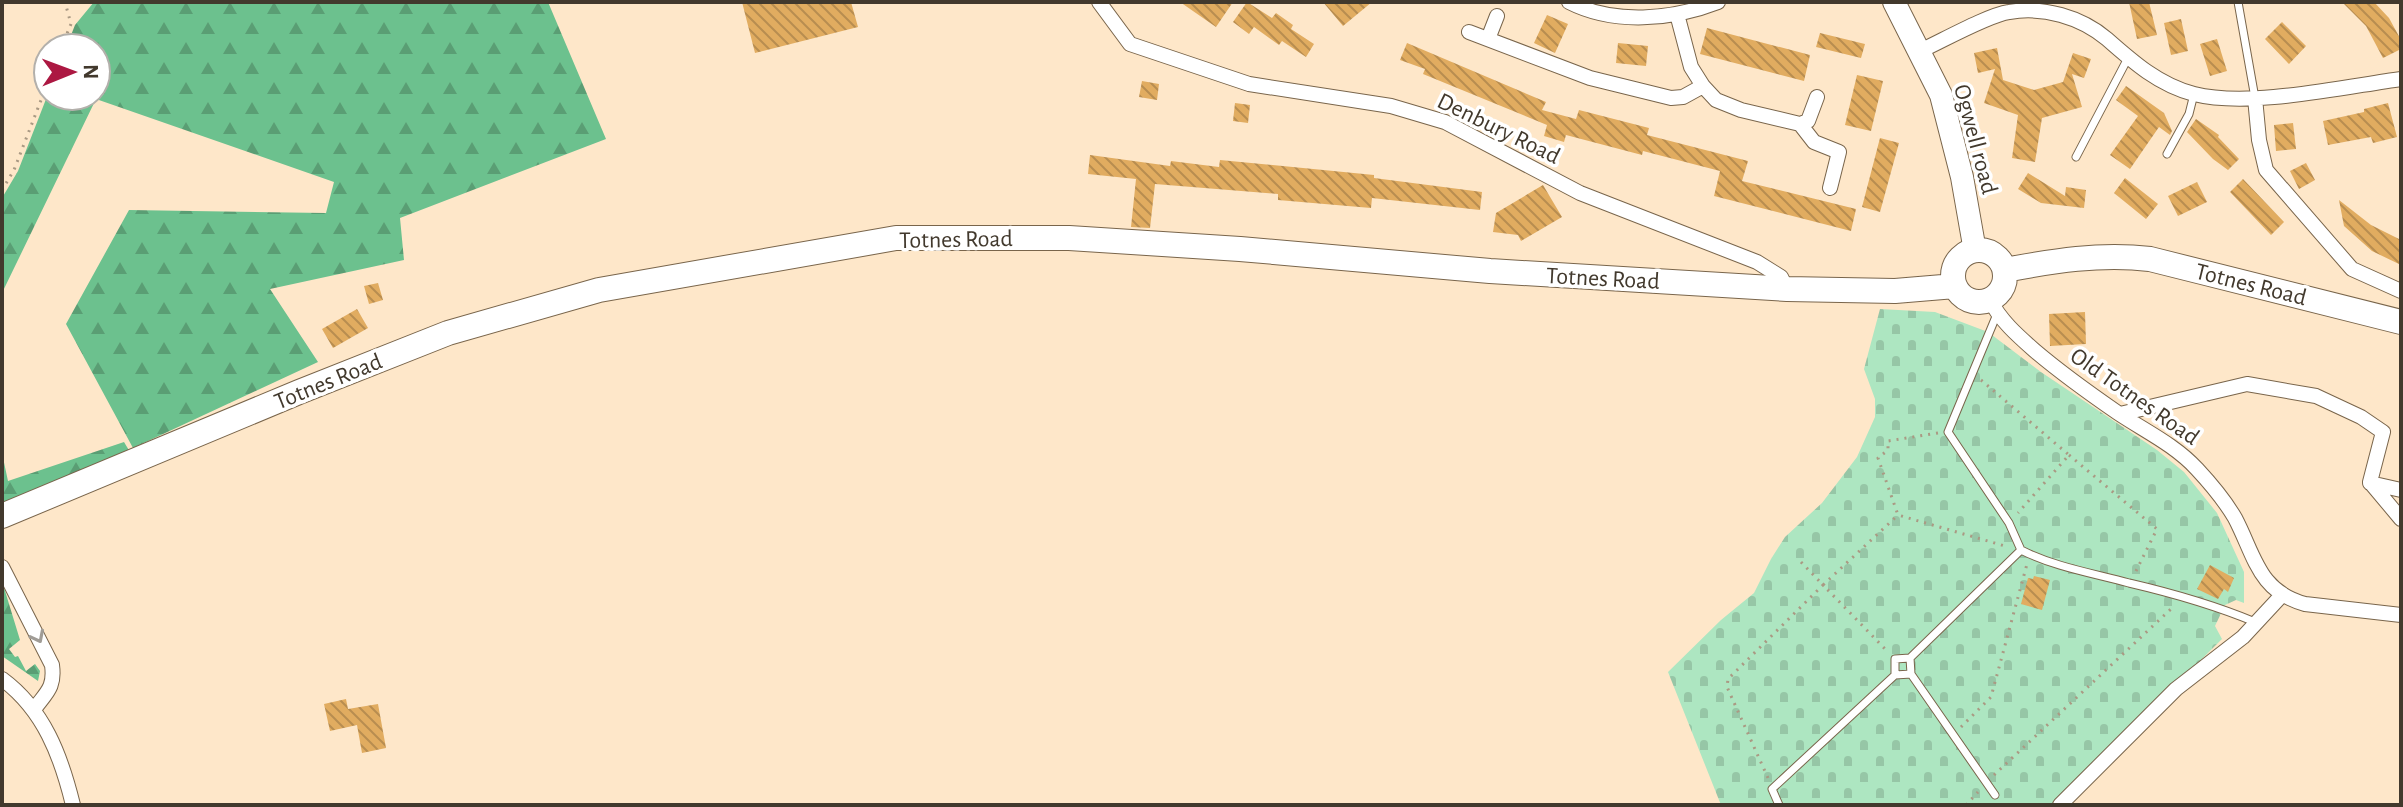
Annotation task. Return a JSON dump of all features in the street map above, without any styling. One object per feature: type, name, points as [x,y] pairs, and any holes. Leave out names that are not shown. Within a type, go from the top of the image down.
[{"type":"main road","name":"Totnes Road","points":[[2,516],[448,333],[599,290],[896,238],[1069,238],[1255,250],[1490,271],[1787,289],[1895,291],[1955,286]]},
{"type":"main road","points":[[1975,251],[1992,253],[2005,270],[2004,285],[1993,307],[1967,299],[1955,286],[1956,265],[1962,257],[1975,251]]},
{"type":"main road","name":"Totnes Road","points":[[2005,270],[2118,255],[2150,259],[2401,322]]},
{"type":"street","name":"Denbury Road","points":[[1099,2],[1130,44],[1249,84],[1391,106],[1445,122],[1580,193],[1757,262],[1781,277],[1787,289]]},
{"type":"street","points":[[1569,2],[1607,16],[1632,18],[1677,14],[1718,2]]},
{"type":"street","name":"Ogwell road","points":[[1894,2],[1941,95],[1962,177],[1975,251]]},
{"type":"street","points":[[1920,51],[2007,7],[2068,16],[2100,33],[2141,69],[2194,94],[2255,98],[2401,79]]},
{"type":"street","points":[[1677,14],[1691,67],[1716,100],[1741,110],[1800,124],[1808,121],[1817,97]]},
{"type":"street","points":[[1488,39],[1497,16]]},
{"type":"street","points":[[1469,32],[1590,78],[1671,98],[1683,97],[1703,86]]},
{"type":"street","points":[[2255,98],[2266,170],[2352,269],[2401,291]]},
{"type":"street","points":[[1800,124],[1814,142],[1839,152],[1830,188]]},
{"type":"street","name":"Old Totnes Road","points":[[1993,307],[2061,373],[2152,433],[2195,467],[2234,517],[2262,575],[2282,595]]},
{"type":"street","points":[[2120,414],[2247,384],[2316,396],[2361,417],[2383,432],[2370,482]]},
{"type":"street","points":[[2370,482],[2401,490]]},
{"type":"street","points":[[2370,482],[2401,519]]},
{"type":"street","points":[[2,567],[52,665],[54,680],[35,708]]},
{"type":"street","points":[[2060,805],[2176,689],[2257,623],[2282,595],[2305,604],[2401,615]]},
{"type":"street","points":[[2,679],[35,708],[63,763],[73,805]]},
{"type":"lane","points":[[2238,2],[2255,98]]},
{"type":"lane","points":[[2076,157],[2128,58]]},
{"type":"lane","points":[[2167,154],[2189,114],[2194,94]]},
{"type":"lane","points":[[1993,307],[1948,432],[2009,523],[2021,550],[2048,563],[2184,597],[2257,623]]},
{"type":"lane","points":[[1895,675],[1895,659],[1910,658],[2021,550]]},
{"type":"lane","points":[[1910,658],[1911,674],[1995,795]]},
{"type":"lane","points":[[1779,805],[1772,789],[1895,675],[1911,674]]},
{"type":"path","points":[[65,2],[71,24],[68,32]]},
{"type":"path","points":[[2,190],[14,170],[36,112]]},
{"type":"path","points":[[1972,372],[2157,529],[2130,583]]},
{"type":"path","points":[[1898,515],[1878,458],[1888,450],[1888,441],[1948,432]]},
{"type":"path","points":[[2009,523],[2069,455]]},
{"type":"path","points":[[1898,515],[2021,550],[2028,563],[1991,697],[1953,735]]},
{"type":"path","points":[[1772,789],[1727,687],[1728,679],[1898,515]]},
{"type":"path","points":[[1801,562],[1895,659]]},
{"type":"path","points":[[1966,805],[2184,597]]},
{"type":"green space","points":[[94,2],[548,2],[606,139],[400,218],[404,260],[270,289],[318,362],[133,448],[66,324],[129,210],[326,213],[334,182],[112,105],[112,32],[72,32]]},
{"type":"green space","points":[[41,112],[90,112],[2,293],[2,198],[18,171]]},
{"type":"green space","points":[[1880,309],[1935,312],[1988,332],[2041,372],[2157,450],[2184,472],[2217,513],[2244,572],[2244,603],[2236,600],[2225,605],[2215,626],[2222,639],[2055,805],[1721,805],[1668,672],[1721,620],[1754,593],[1785,537],[1822,503],[1857,457],[1875,417],[1875,399],[1864,369]]},
{"type":"green space","points":[[124,442],[130,452],[2,512],[2,453],[8,481]]},
{"type":"green space","points":[[2,581],[20,640],[9,649],[15,657],[18,656],[26,671],[35,664],[40,671],[38,681],[2,656]]},
{"type":"building","points":[[742,2],[851,2],[858,27],[755,53]]},
{"type":"building","points":[[1180,2],[1233,2],[1216,27]]},
{"type":"building","points":[[1247,2],[1272,18],[1276,13],[1293,25],[1291,29],[1314,44],[1306,57],[1282,41],[1279,45],[1254,27],[1249,34],[1233,22]]},
{"type":"building","points":[[1323,2],[1372,2],[1343,26]]},
{"type":"building","points":[[2129,2],[2149,2],[2157,35],[2137,39]]},
{"type":"building","points":[[2342,2],[2374,2],[2389,18],[2401,40],[2401,49],[2383,58],[2366,26]]},
{"type":"building","points":[[1547,15],[1568,24],[1555,53],[1534,43]]},
{"type":"building","points":[[2181,19],[2188,51],[2171,55],[2164,23]]},
{"type":"building","points":[[2282,22],[2306,46],[2289,64],[2265,39]]},
{"type":"building","points":[[1707,28],[1810,55],[1804,81],[1700,54]]},
{"type":"building","points":[[1820,33],[1865,44],[1861,58],[1816,47]]},
{"type":"building","points":[[2217,39],[2227,71],[2210,76],[2200,44]]},
{"type":"building","points":[[1407,43],[1546,102],[1542,110],[1576,119],[1579,110],[1649,128],[1647,135],[1748,161],[1742,181],[1856,209],[1851,231],[1714,196],[1720,171],[1566,135],[1564,142],[1544,136],[1547,125],[1423,74],[1425,69],[1400,60]]},
{"type":"building","points":[[1618,43],[1648,46],[1646,66],[1616,63]]},
{"type":"building","points":[[1997,48],[2003,80],[2034,90],[2063,82],[2073,53],[2091,59],[2084,78],[2072,74],[2082,107],[2042,118],[2035,162],[2012,158],[2018,115],[1984,103],[1995,69],[1978,73],[1974,53]]},
{"type":"building","points":[[1857,75],[1883,81],[1871,131],[1845,125]]},
{"type":"building","points":[[1142,81],[1159,84],[1157,100],[1139,97]]},
{"type":"building","points":[[2126,86],[2164,113],[2172,131],[2170,135],[2159,127],[2130,169],[2110,155],[2138,116],[2116,100]]},
{"type":"building","points":[[1235,103],[1250,105],[1248,123],[1233,121]]},
{"type":"building","points":[[2388,103],[2397,137],[2373,143],[2371,137],[2328,145],[2323,121]]},
{"type":"building","points":[[2196,119],[2219,135],[2239,159],[2228,170],[2187,132]]},
{"type":"building","points":[[2293,123],[2296,149],[2276,151],[2274,125]]},
{"type":"building","points":[[1880,138],[1899,143],[1880,212],[1862,207]]},
{"type":"building","points":[[1090,155],[1170,166],[1171,161],[1219,167],[1220,160],[1374,175],[1374,178],[1482,192],[1480,210],[1372,198],[1371,208],[1278,200],[1278,194],[1155,184],[1150,228],[1131,227],[1136,179],[1088,174]]},
{"type":"building","points":[[2306,163],[2315,180],[2299,189],[2290,171]]},
{"type":"building","points":[[2028,173],[2065,196],[2066,187],[2086,190],[2084,208],[2041,203],[2018,189]]},
{"type":"building","points":[[2125,178],[2158,204],[2146,219],[2114,193]]},
{"type":"building","points":[[2243,179],[2284,222],[2271,235],[2230,192]]},
{"type":"building","points":[[2197,182],[2207,202],[2178,216],[2168,196]]},
{"type":"building","points":[[1543,185],[1562,217],[1521,241],[1518,235],[1493,232],[1496,213]]},
{"type":"building","points":[[2339,200],[2371,225],[2401,240],[2401,265],[2372,251],[2344,226]]},
{"type":"building","points":[[378,283],[383,300],[369,304],[364,286]]},
{"type":"building","points":[[357,309],[368,328],[333,348],[322,329]]},
{"type":"building","points":[[2085,312],[2086,344],[2050,346],[2049,314]]},
{"type":"building","points":[[2210,565],[2234,578],[2228,592],[2224,589],[2218,599],[2197,589]]},
{"type":"building","points":[[2034,576],[2050,580],[2042,610],[2021,604],[2028,578],[2033,579]]},
{"type":"building","points":[[346,699],[348,709],[378,704],[386,748],[362,753],[357,725],[330,731],[324,704]]}]
